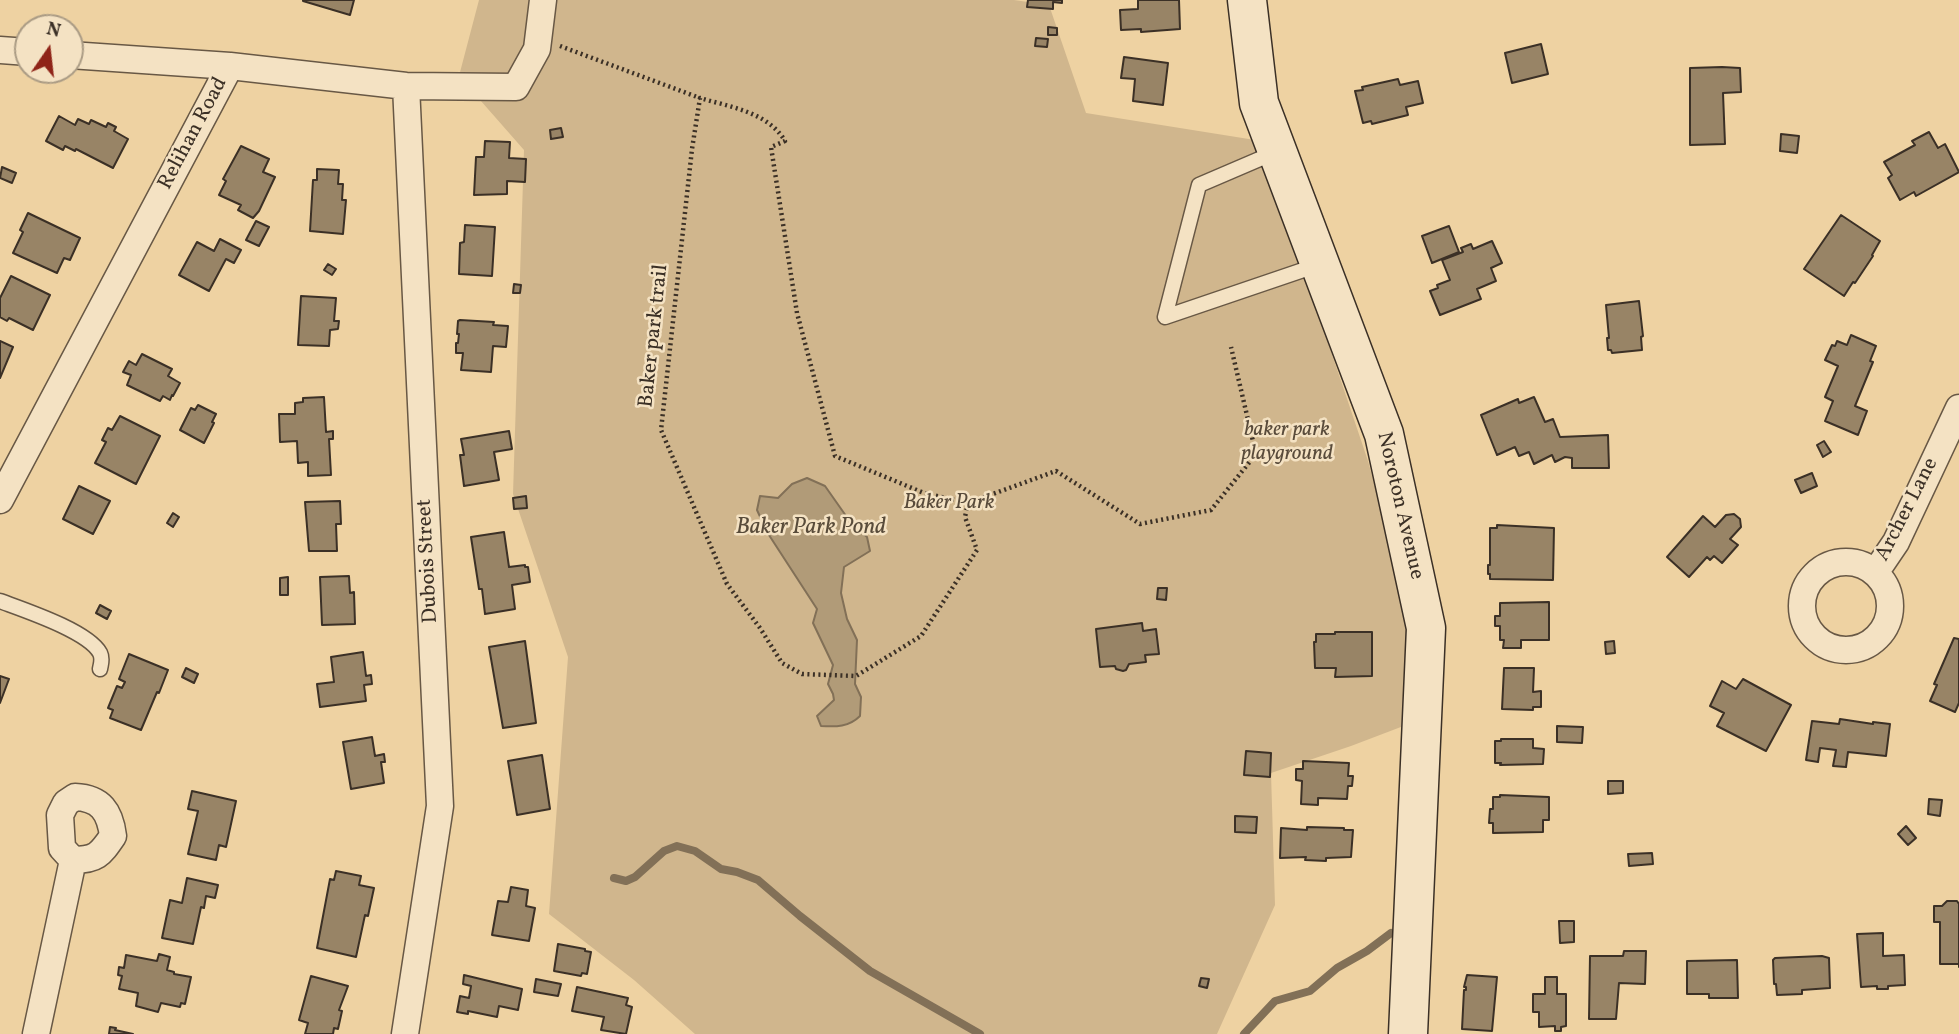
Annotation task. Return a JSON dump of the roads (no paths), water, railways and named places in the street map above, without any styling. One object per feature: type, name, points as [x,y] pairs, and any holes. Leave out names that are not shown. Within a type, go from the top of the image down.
[{"type":"main road","name":"Noroton Avenue","points":[[1247,0],[1259,103],[1384,434],[1426,628],[1408,1034]]},
{"type":"street","name":"Relihan Road","points":[[0,500],[230,66],[406,86],[516,87],[537,49],[543,0]]},
{"type":"street","points":[[84,56],[230,66]]},
{"type":"street","name":"Dubois Street","points":[[405,1034],[440,806],[406,86]]},
{"type":"street","name":"Archer Lane","points":[[1875,573],[1896,542],[1959,408]]},
{"type":"street","points":[[36,1034],[73,860]]},
{"type":"lane","points":[[1277,152],[1199,185],[1165,317],[1320,264]]},
{"type":"lane","points":[[0,601],[79,634],[99,650],[102,658],[100,670]]},
{"type":"water","name":"Baker Park Pond","points":[[807,478],[825,486],[851,523],[867,537],[870,551],[844,567],[841,593],[847,619],[857,640],[855,684],[861,697],[860,716],[847,724],[837,726],[821,726],[817,716],[834,700],[828,684],[833,665],[813,623],[817,609],[767,532],[757,510],[760,496],[778,498],[792,484]]},
{"type":"waterway","points":[[614,878],[626,881],[635,877],[664,851],[677,846],[695,851],[721,869],[758,880],[870,971],[980,1034]]},
{"type":"waterway","points":[[1244,1034],[1275,1001],[1310,991],[1337,968],[1391,933]]},
{"type":"park label","name":"baker park playground","points":[[1287,443]]},
{"type":"park label","name":"Baker Park","points":[[949,504]]}]
